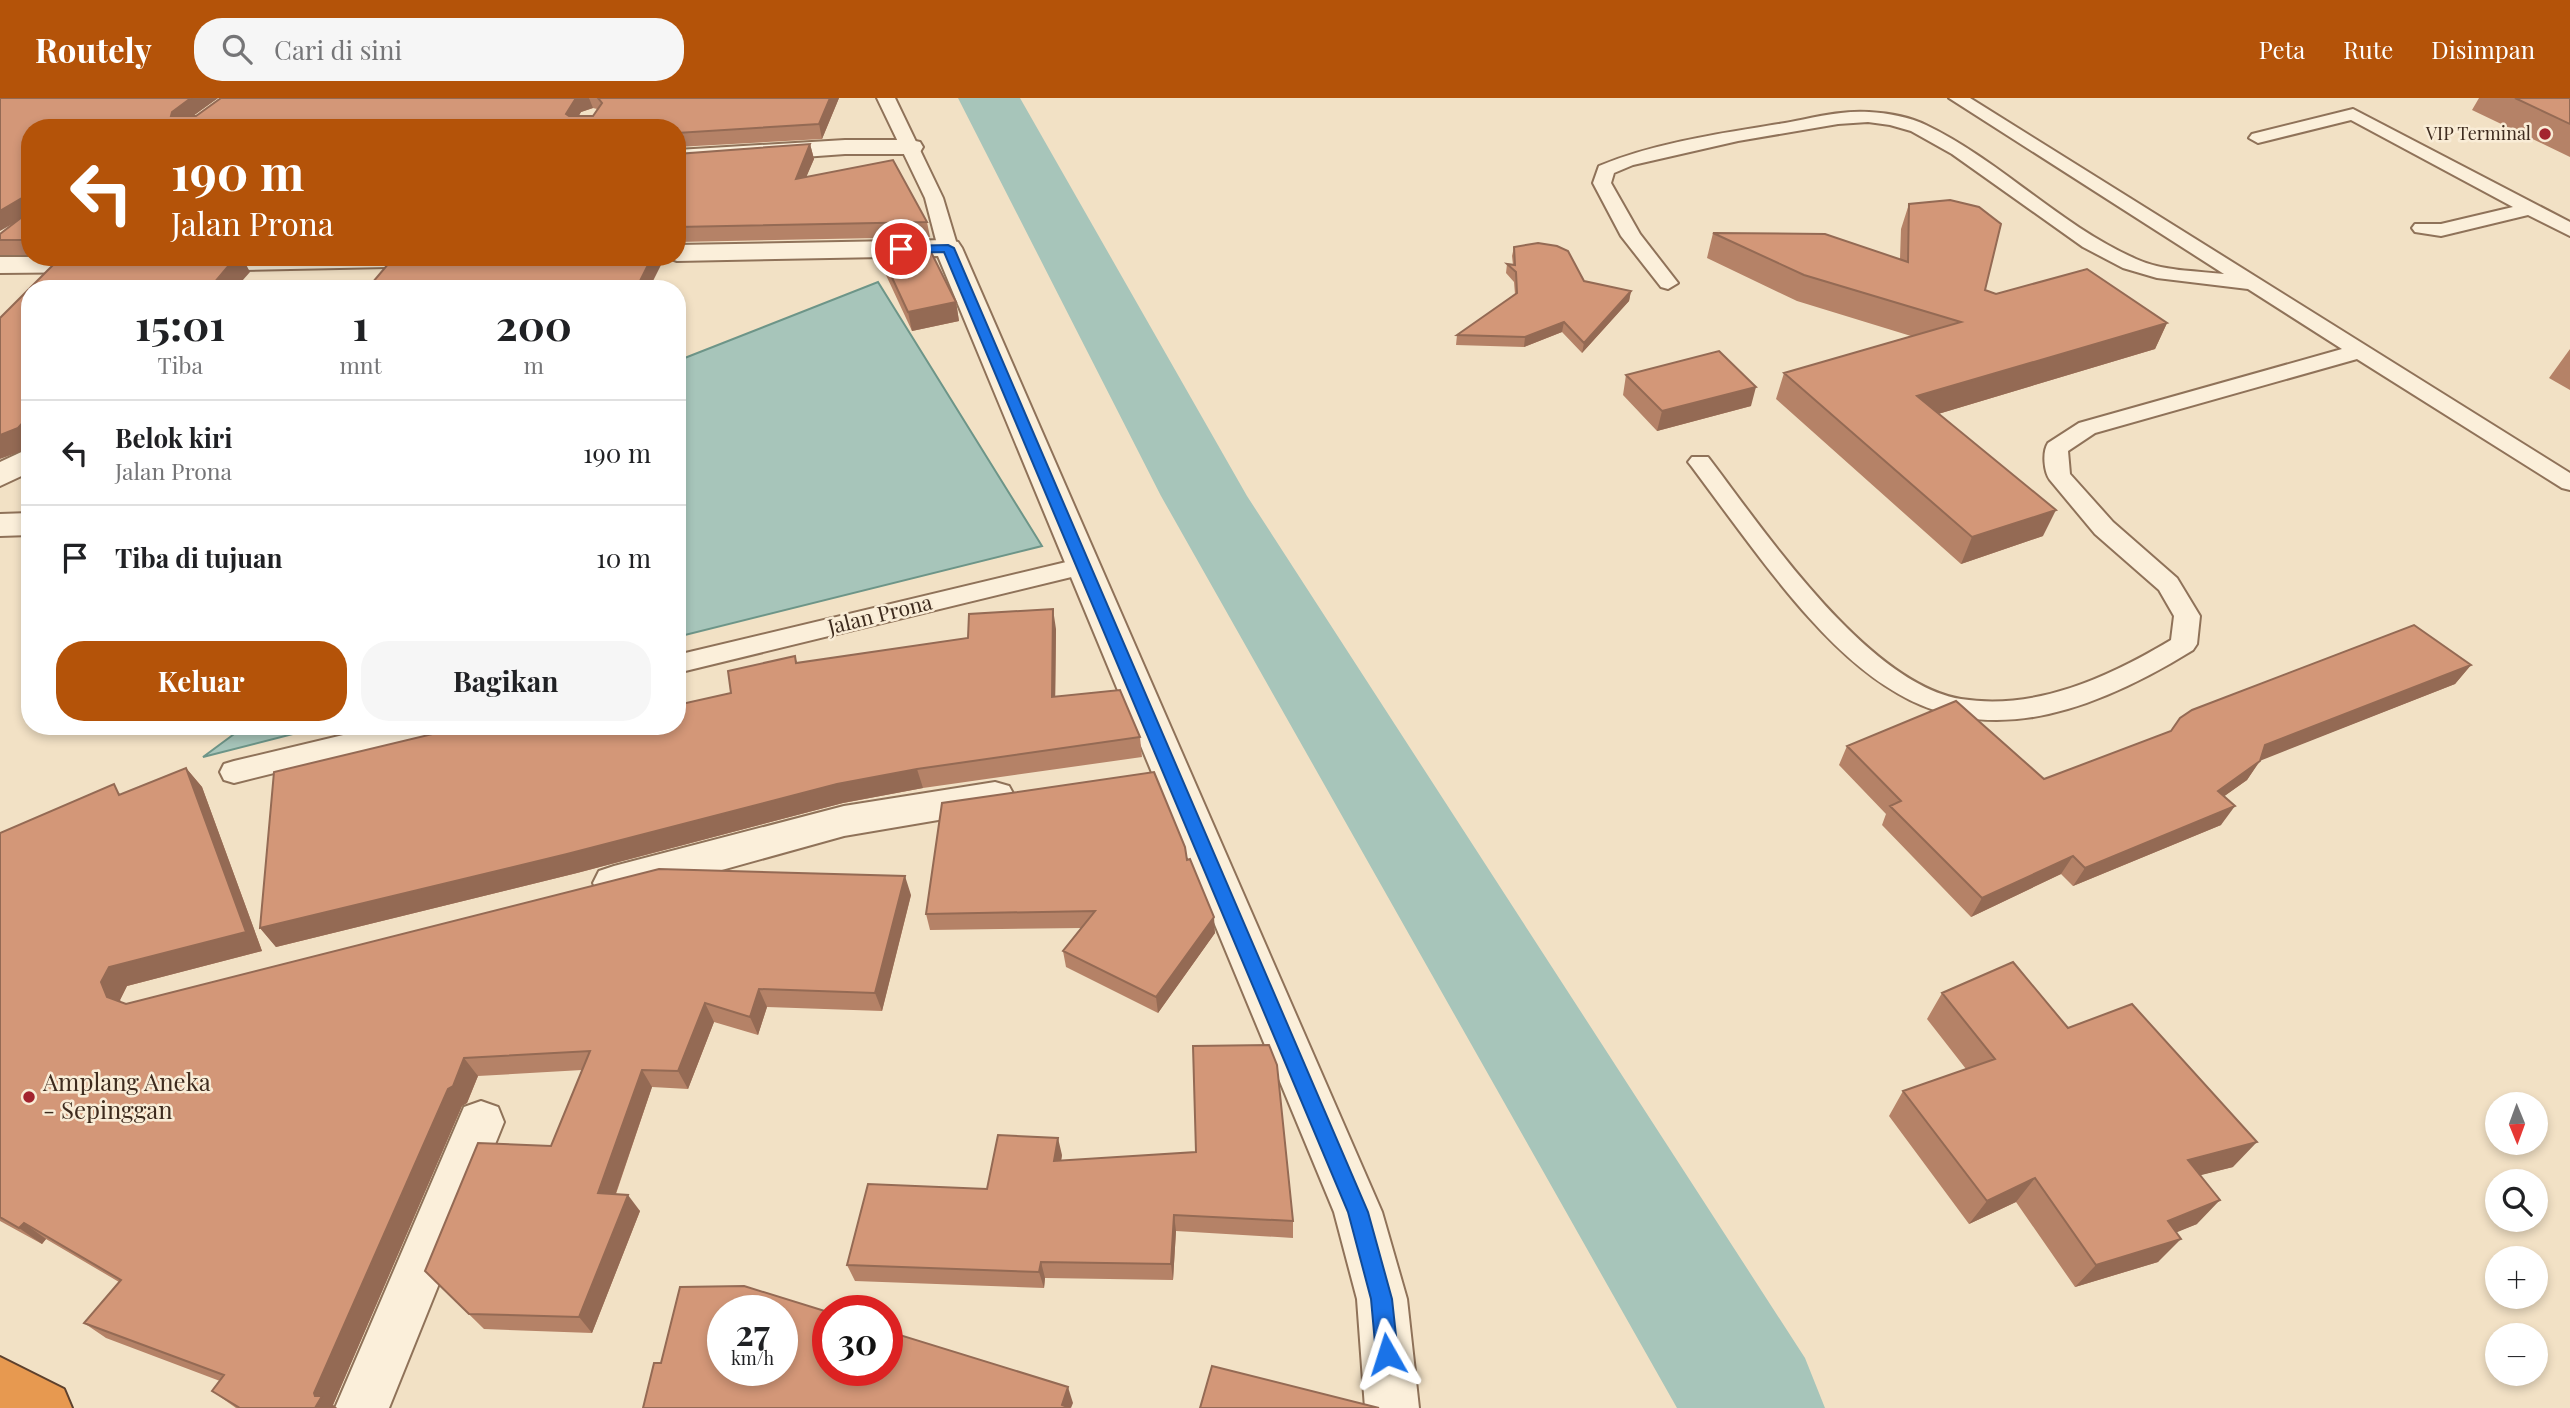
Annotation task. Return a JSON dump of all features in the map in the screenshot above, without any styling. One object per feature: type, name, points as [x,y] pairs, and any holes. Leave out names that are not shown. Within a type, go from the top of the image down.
[{"type":"highway","points":[[0,1383],[46,1408]]},
{"type":"street","points":[[686,157],[845,147],[911,147]]},
{"type":"street","points":[[686,253],[948,248],[1358,1212],[1382,1299],[1392,1408]]},
{"type":"street","points":[[0,265],[21,265]]},
{"type":"street","points":[[277,280],[293,266]]},
{"type":"street","points":[[0,476],[21,463]]},
{"type":"street","points":[[0,525],[21,524]]},
{"type":"street","points":[[1130,776],[1171,770]]},
{"type":"street","points":[[578,892],[844,821],[923,806],[1035,791]]},
{"type":"street","points":[[362,1408],[481,1122]]},
{"type":"lane","points":[[886,98],[934,198],[948,248]]},
{"type":"lane","points":[[1958,98],[2570,483]]},
{"type":"lane","points":[[2258,138],[2353,114],[2570,230]]},
{"type":"lane","points":[[1668,283],[1632,241],[1613,209],[1602,183],[1606,170],[1627,161],[1738,136],[1868,117],[1917,127],[1958,150],[2090,243],[2130,264],[2157,272],[2253,284]]},
{"type":"lane","points":[[2422,228],[2441,230],[2531,209]]},
{"type":"lane","points":[[1700,462],[1802,594],[1878,671],[1930,701],[1984,711],[2049,705],[2141,672],[2184,644],[2188,616],[2168,584],[2104,528],[2058,475],[2056,448],[2087,428],[2360,351]]},
{"type":"lane","name":"Jalan Prona","points":[[686,662],[1083,565]]},
{"type":"lane","points":[[234,772],[387,735]]},
{"type":"water","points":[[878,282],[1042,546],[686,635],[686,357]]},
{"type":"water","points":[[233,735],[289,735],[203,757]]},
{"type":"building","points":[[0,98],[191,98],[172,112],[171,116],[196,116],[221,98],[576,98],[566,114],[593,116],[602,103],[598,98],[830,98],[819,124],[686,132],[686,119],[21,119],[21,199],[0,211]]},
{"type":"building","points":[[2515,98],[2570,98],[2570,124]]},
{"type":"building","points":[[810,144],[796,179],[893,160],[927,222],[686,227],[686,153]]},
{"type":"building","points":[[1950,200],[1979,207],[2001,224],[1985,290],[1996,294],[2087,269],[2167,323],[1917,396],[2056,510],[1972,537],[1784,373],[1961,322],[1804,275],[1713,233],[1825,234],[1908,262],[1909,204]]},
{"type":"building","points":[[21,218],[21,240],[0,240],[0,234]]},
{"type":"building","points":[[925,240],[956,302],[908,312],[875,241]]},
{"type":"building","points":[[1538,243],[1568,251],[1584,281],[1631,291],[1584,343],[1564,322],[1525,337],[1457,335],[1517,293],[1516,272],[1507,264],[1515,265],[1514,247]]},
{"type":"building","points":[[52,266],[228,266],[217,280],[38,280]]},
{"type":"building","points":[[386,266],[648,266],[640,280],[375,280]]},
{"type":"building","points":[[21,297],[21,425],[0,435],[0,318]]},
{"type":"building","points":[[1719,351],[1756,387],[1662,411],[1626,375]]},
{"type":"building","points":[[1053,609],[1052,697],[1120,690],[1140,737],[917,769],[837,784],[567,854],[260,928],[274,772],[428,735],[686,735],[686,703],[731,693],[728,671],[795,656],[796,663],[968,638],[969,614]]},
{"type":"building","points":[[2414,625],[2471,665],[2265,745],[2260,761],[2218,791],[2235,806],[2085,868],[2073,856],[1982,898],[1890,806],[1901,801],[1847,746],[1956,701],[2044,779],[2171,731],[2180,718],[2192,710]]},
{"type":"building","points":[[186,768],[246,932],[109,967],[101,982],[107,997],[126,1004],[659,869],[905,876],[875,993],[759,989],[750,1017],[705,1003],[678,1071],[642,1070],[598,1193],[628,1195],[579,1317],[469,1314],[425,1271],[478,1143],[551,1146],[590,1051],[464,1058],[314,1393],[315,1396],[322,1396],[315,1408],[240,1408],[212,1391],[224,1375],[84,1323],[121,1280],[24,1223],[19,1228],[0,1217],[0,833],[114,784],[119,795]]},
{"type":"building","points":[[1154,772],[1185,847],[1187,860],[1190,859],[1214,917],[1156,997],[1063,951],[1095,911],[926,914],[942,803]]},
{"type":"building","points":[[2013,962],[2068,1028],[2132,1004],[2257,1142],[2188,1160],[2220,1200],[2168,1221],[2181,1239],[2096,1265],[2035,1178],[1987,1201],[1903,1091],[1995,1059],[1942,993]]},
{"type":"building","points":[[1269,1045],[1277,1065],[1293,1221],[1174,1215],[1171,1264],[1041,1262],[1039,1272],[847,1265],[868,1184],[987,1189],[998,1135],[1058,1138],[1054,1161],[1196,1152],[1193,1046]]},
{"type":"building","points":[[744,1286],[773,1295],[707,1295],[707,1386],[798,1386],[798,1303],[812,1307],[812,1386],[903,1386],[903,1336],[1068,1387],[1062,1405],[1070,1408],[643,1408],[654,1363],[661,1363],[680,1287]]},
{"type":"building","points":[[1212,1366],[1379,1408],[1200,1408]]},
{"type":"waterway","points":[[989,98],[1204,496],[1755,1408]]},
{"type":"place","name":"VIP Terminal","points":[[2545,134]]},
{"type":"place","name":"Amplang Aneka - Sepinggan","points":[[29,1097]]},
{"type":"route","points":[[901,249],[948,248],[1358,1212],[1382,1299],[1387,1354]]}]
